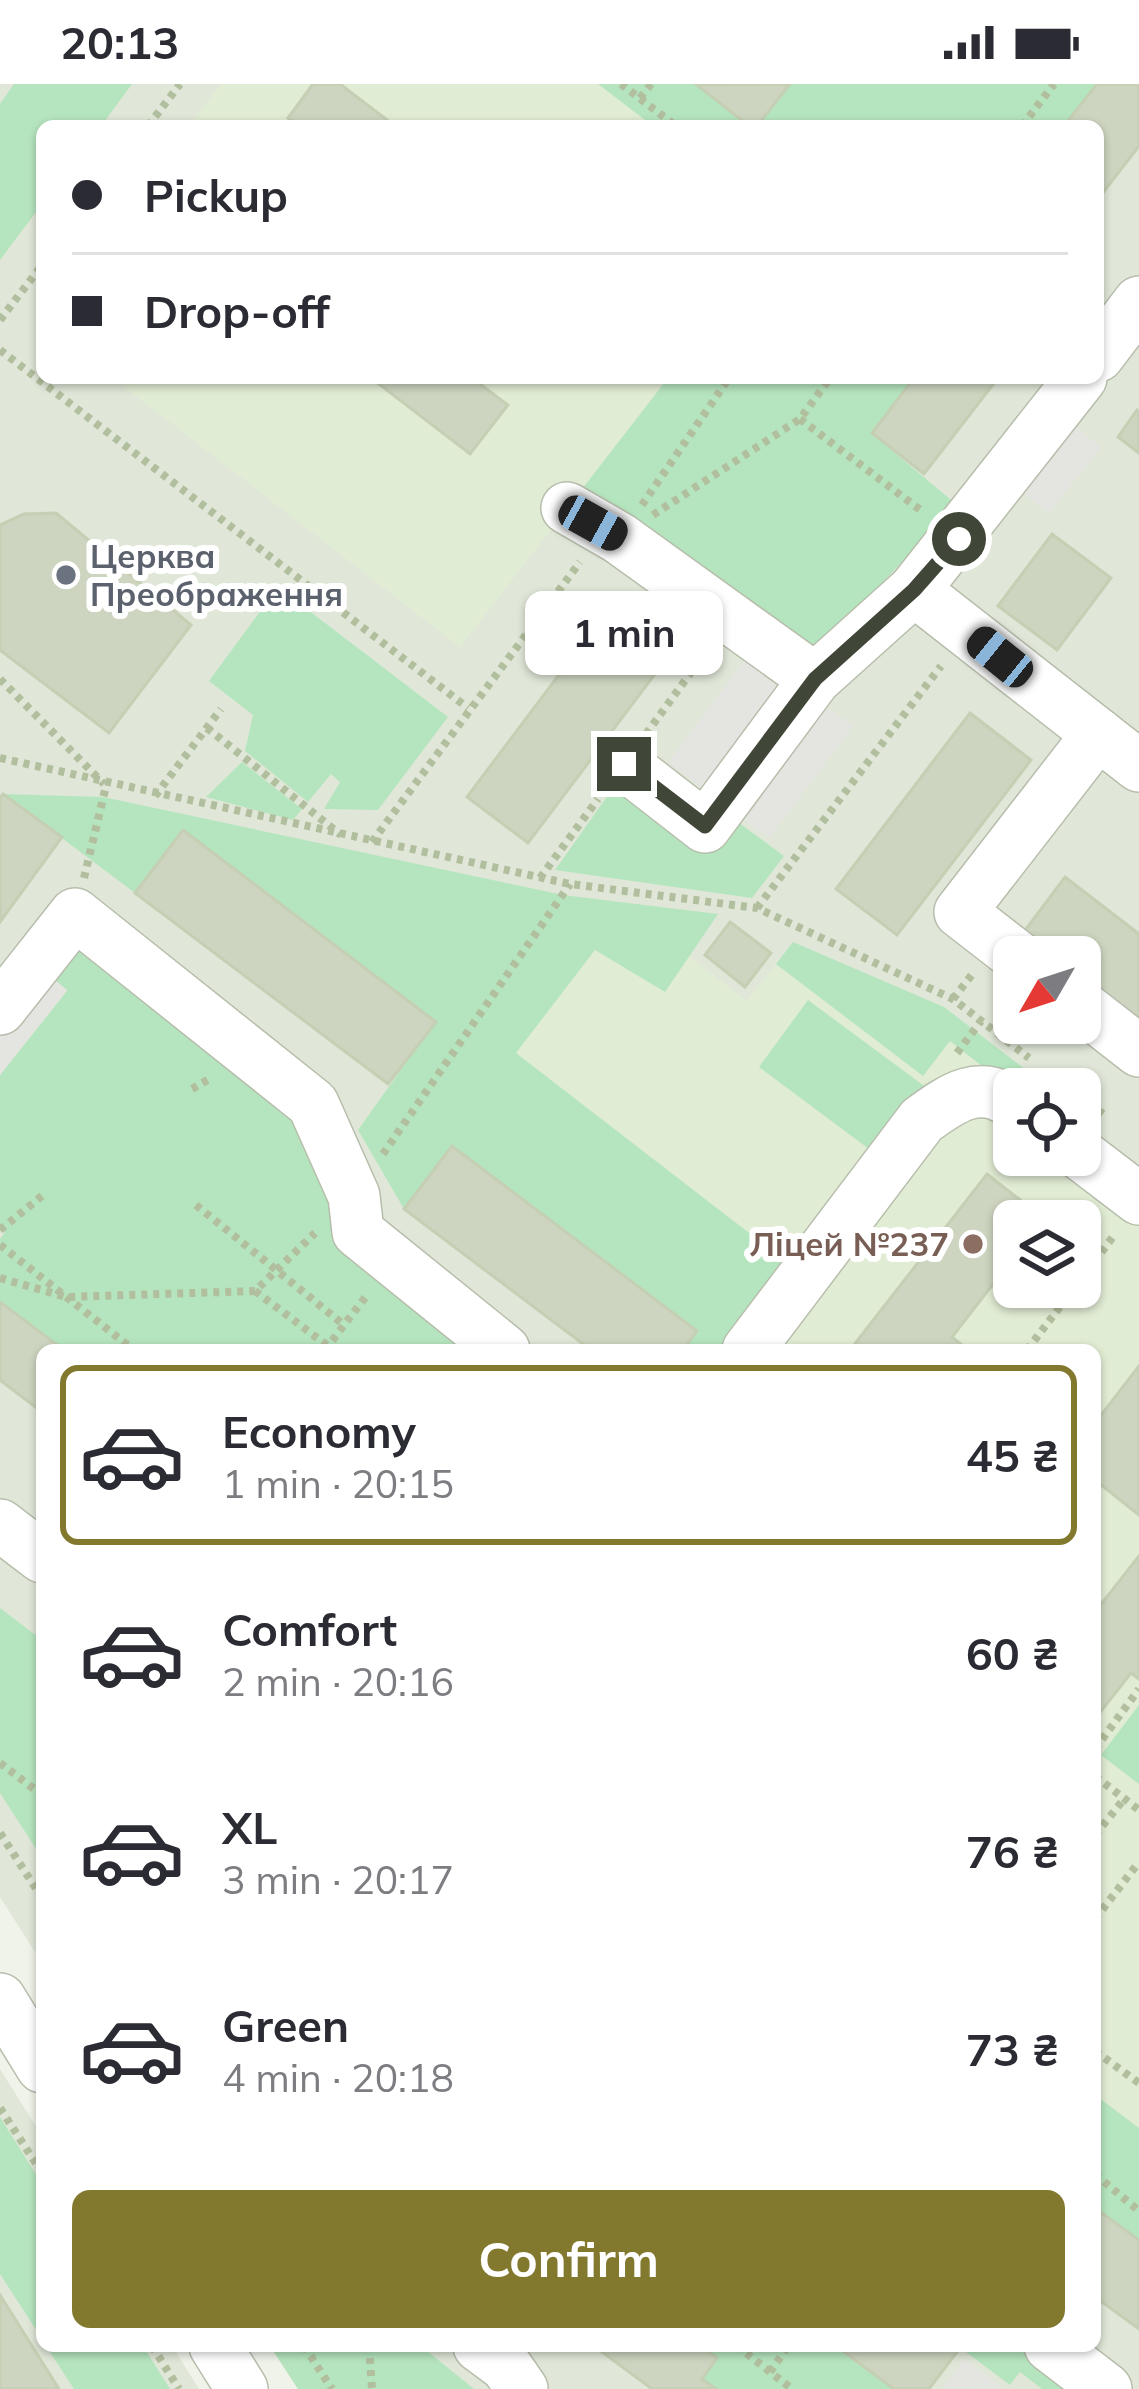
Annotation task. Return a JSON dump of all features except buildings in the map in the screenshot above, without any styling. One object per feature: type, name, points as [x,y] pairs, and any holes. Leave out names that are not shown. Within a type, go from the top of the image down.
[{"type":"street","points":[[624,764],[705,826],[815,679],[914,590],[959,539],[1076,384]]},
{"type":"street","points":[[567,508],[619,538],[815,679]]},
{"type":"street","points":[[914,590],[1139,766]]},
{"type":"street","points":[[993,938],[960,912],[1098,734]]},
{"type":"street","points":[[0,1009],[75,914],[313,1104],[354,1196],[358,1232],[497,1344]]},
{"type":"street","points":[[1101,1021],[1139,1051]]},
{"type":"street","points":[[753,1344],[922,1120],[960,1092],[993,1093]]},
{"type":"street","points":[[1101,1176],[1133,1209]]},
{"type":"street","points":[[0,1525],[36,1552]]},
{"type":"street","points":[[0,1999],[36,2057]]},
{"type":"street","points":[[219,2352],[242,2389]]},
{"type":"street","points":[[1058,2352],[1106,2389]]},
{"type":"path","points":[[153,120],[180,84]]},
{"type":"path","points":[[621,84],[668,120]]},
{"type":"path","points":[[640,98],[651,84]]},
{"type":"path","points":[[1027,120],[1054,84]]},
{"type":"path","points":[[0,320],[36,273]]},
{"type":"path","points":[[0,350],[36,377]]},
{"type":"path","points":[[45,384],[468,707]]},
{"type":"path","points":[[619,538],[725,384]]},
{"type":"path","points":[[372,842],[468,707],[585,556],[800,419],[826,384]]},
{"type":"path","points":[[800,419],[959,539]]},
{"type":"path","points":[[757,908],[968,631]]},
{"type":"path","points":[[0,679],[106,786]]},
{"type":"path","points":[[155,796],[221,710]]},
{"type":"path","points":[[207,728],[342,836]]},
{"type":"path","points":[[0,758],[106,786],[570,884],[757,908],[953,1000],[1042,1068]]},
{"type":"path","points":[[75,914],[106,786]]},
{"type":"path","points":[[255,1292],[354,1196],[570,884]]},
{"type":"path","points":[[0,1230],[43,1195]]},
{"type":"path","points":[[196,1204],[344,1325]]},
{"type":"path","points":[[1101,1253],[1133,1209]]},
{"type":"path","points":[[0,1245],[126,1344]]},
{"type":"path","points":[[330,1344],[393,1260]]},
{"type":"path","points":[[0,1278],[66,1297],[255,1292],[322,1344]]},
{"type":"path","points":[[1032,1344],[1059,1308]]},
{"type":"path","points":[[1101,1741],[1139,1689]]},
{"type":"path","points":[[0,1763],[36,1790]]},
{"type":"path","points":[[1101,1781],[1139,1810]]},
{"type":"path","points":[[1101,1828],[1124,1799]]},
{"type":"path","points":[[0,1833],[36,1889]]},
{"type":"path","points":[[1101,1911],[1139,1862]]},
{"type":"path","points":[[1101,2055],[1139,2083]]},
{"type":"path","points":[[0,2108],[36,2164]]},
{"type":"path","points":[[1101,2179],[1139,2211]]},
{"type":"path","points":[[156,2352],[179,2389]]},
{"type":"path","points":[[308,2352],[332,2389]]},
{"type":"path","points":[[369,2352],[371,2389]]},
{"type":"path","points":[[745,2352],[792,2389]]},
{"type":"path","points":[[770,2372],[784,2352]]},
{"type":"shaded area","points":[[0,84],[1139,84],[1139,2389],[298,2389],[274,2352],[1101,2352],[1101,1344],[36,1344],[36,1954],[0,1897]]},
{"type":"shaded area","points":[[221,84],[598,84],[645,120],[194,120]]},
{"type":"shaded area","points":[[121,384],[663,384],[460,647]]},
{"type":"shaded area","points":[[1065,418],[1101,447],[1049,513],[1013,485]]},
{"type":"shaded area","points":[[752,651],[788,678],[705,790],[668,763]]},
{"type":"shaded area","points":[[816,699],[853,726],[769,838],[733,811]]},
{"type":"shaded area","points":[[584,933],[671,943],[747,1001],[776,964],[923,1075],[950,1041],[993,1074],[993,1176],[1101,1176],[1101,1166],[1139,1186],[1139,2164],[1101,2136],[1101,1344],[727,1344],[787,1264],[500,1045]]},
{"type":"shaded area","points":[[36,964],[67,990],[0,1075],[0,1009]]},
{"type":"shaded area","points":[[0,2069],[36,2126],[36,2352],[176,2352],[199,2389],[0,2389]]},
{"type":"shaded area","points":[[964,2359],[1004,2389],[943,2388]]},
{"type":"green space","points":[[14,84],[132,84],[105,120],[36,120],[36,212],[0,260],[0,104]]},
{"type":"green space","points":[[598,84],[696,84],[741,120],[645,120]]},
{"type":"green space","points":[[790,84],[1097,84],[1069,120],[762,120]]},
{"type":"green space","points":[[663,384],[910,384],[872,434],[956,504],[814,656],[579,493]]},
{"type":"green space","points":[[278,587],[448,717],[378,810],[324,809],[340,782],[331,774],[308,802],[245,751],[253,715],[209,681]]},
{"type":"green space","points":[[242,762],[302,809],[293,820],[206,797]]},
{"type":"green space","points":[[623,774],[727,814],[784,856],[752,898],[555,870]]},
{"type":"green space","points":[[3,794],[103,797],[563,895],[718,914],[665,992],[595,950],[516,1053],[788,1263],[727,1344],[687,1344],[697,1331],[453,1146],[404,1209],[358,1130],[435,1022],[135,893]]},
{"type":"green space","points":[[80,928],[307,1110],[346,1203],[480,1344],[56,1344],[0,1302],[0,1239],[5,1232],[0,1228],[0,1075],[67,991],[45,972]]},
{"type":"green space","points":[[793,942],[944,1007],[1024,1068],[993,1068],[993,1075],[950,1041],[923,1076],[776,964]]},
{"type":"green space","points":[[808,1000],[931,1091],[881,1158],[759,1067]]},
{"type":"green space","points":[[0,1608],[36,1635],[36,1849],[0,1793]]},
{"type":"green space","points":[[1139,1705],[1139,1784],[1101,1755]]},
{"type":"green space","points":[[1101,2100],[1139,2128],[1139,2240],[1101,2212]]},
{"type":"green space","points":[[0,2117],[36,2174],[36,2330],[0,2274]]},
{"type":"green space","points":[[50,2352],[147,2352],[170,2389],[74,2389]]},
{"type":"green space","points":[[274,2352],[428,2352],[474,2389],[298,2389]]},
{"type":"green space","points":[[709,2352],[841,2352],[893,2389],[716,2389],[702,2379],[717,2358]]},
{"type":"green space","points":[[966,2352],[1043,2352],[1087,2389],[1042,2389],[1020,2372],[1010,2385]]},
{"type":"place","name":"Церква Преображення","points":[[66,575]]},
{"type":"place","name":"Ліцей №237","points":[[973,1244]]},
{"type":"route","points":[[624,764],[705,826],[815,679],[914,590],[959,539]]}]
